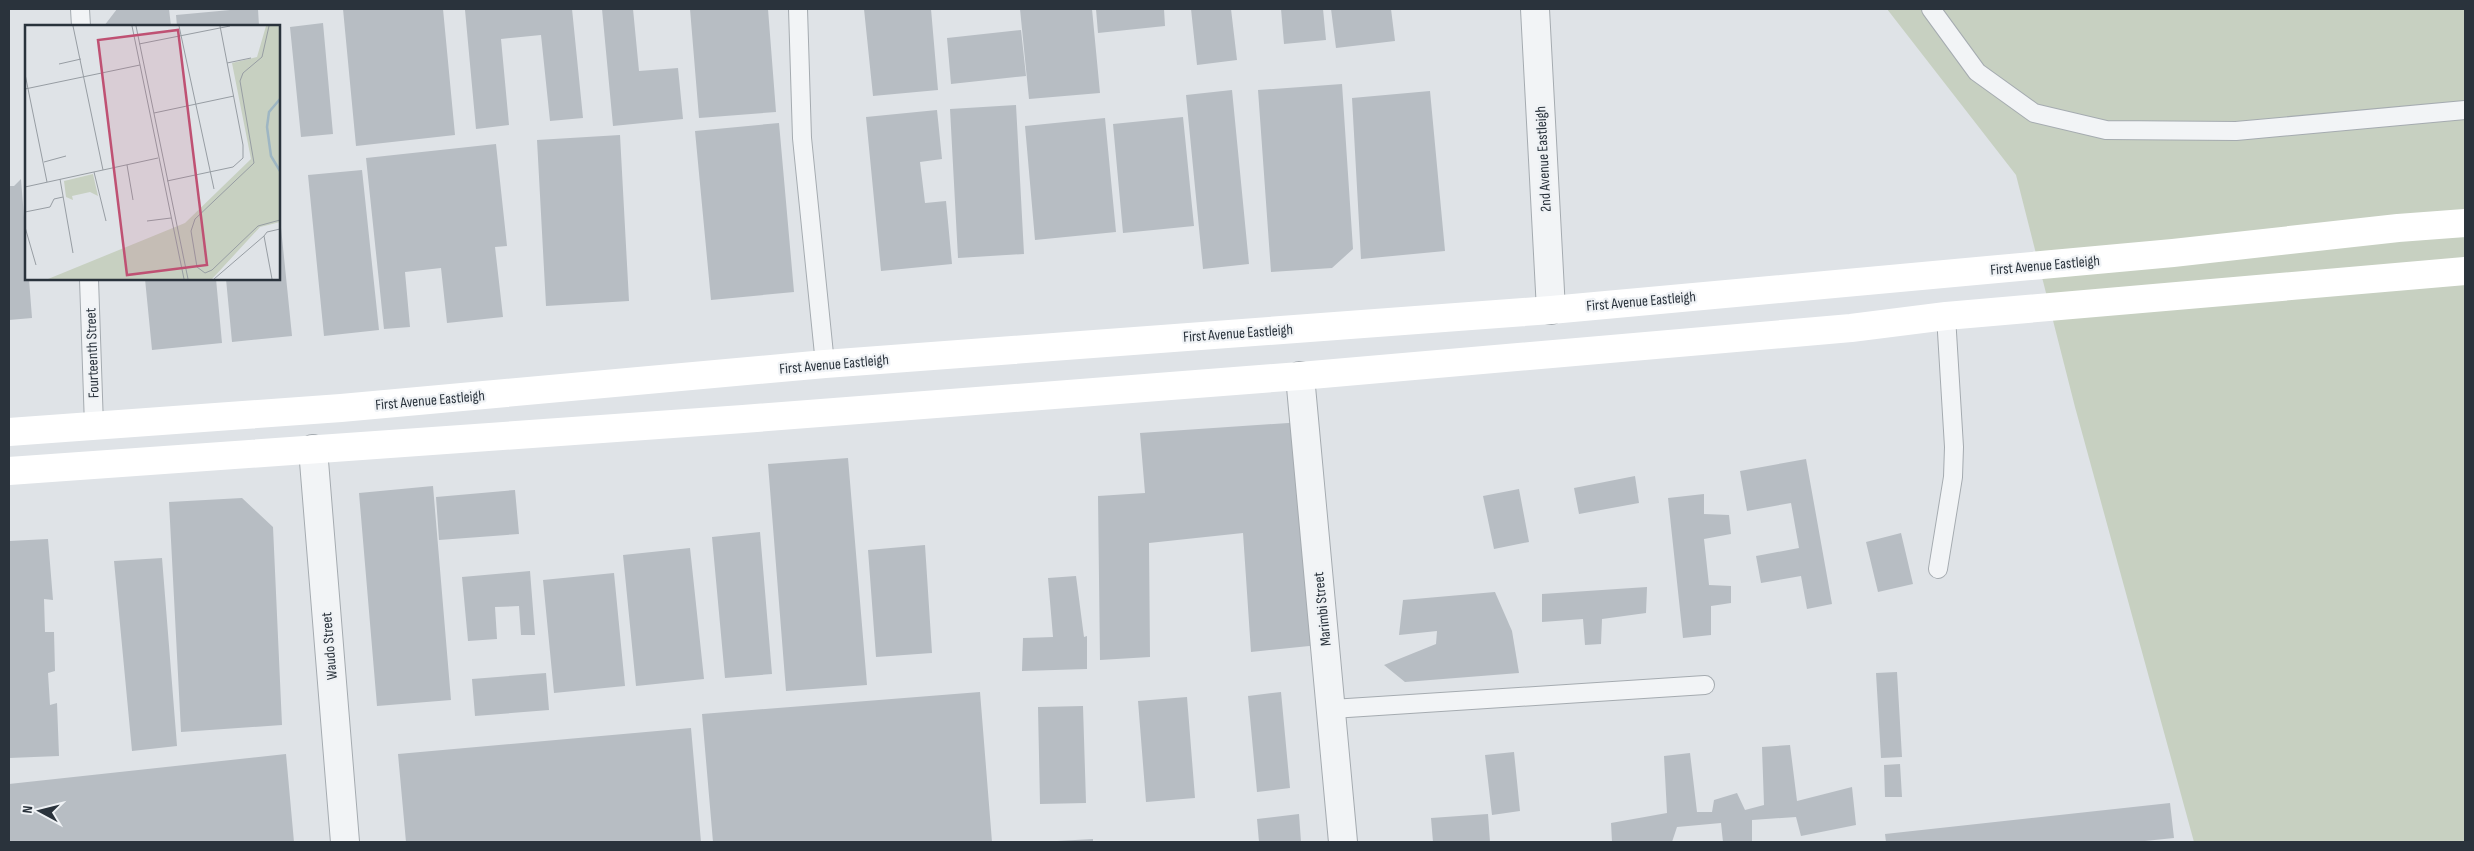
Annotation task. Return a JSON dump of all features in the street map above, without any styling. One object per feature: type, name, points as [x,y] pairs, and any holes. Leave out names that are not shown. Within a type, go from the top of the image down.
[{"type":"main road","name":"First Avenue Eastleigh","points":[[9,432],[342,408],[825,364],[1552,310],[2173,253],[2398,228],[2465,223]]},
{"type":"main road","points":[[9,471],[1300,376],[1851,328],[1946,316],[2465,271]]},
{"type":"street","name":"2nd Avenue Eastleigh","points":[[1535,9],[1552,310]]},
{"type":"street","name":"Marimbi Street","points":[[1300,376],[1343,842]]},
{"type":"street","name":"Waudo Street","points":[[313,449],[345,842]]},
{"type":"lane","points":[[80,9],[81,25]]},
{"type":"lane","points":[[798,9],[802,138],[825,364]]},
{"type":"lane","points":[[1931,9],[1977,72],[2034,113],[2106,130],[2236,132],[2465,110]]},
{"type":"lane","name":"Fourteenth Street","points":[[89,280],[94,426]]},
{"type":"lane","points":[[1938,569],[1954,469],[1946,316]]},
{"type":"lane","points":[[1332,709],[1705,685]]},
{"type":"green space","points":[[1887,9],[2465,9],[2465,842],[2194,842],[2075,407],[2016,175]]},
{"type":"building","points":[[117,9],[169,9],[171,25],[105,25]]},
{"type":"building","points":[[258,9],[259,25],[177,25],[176,15]]},
{"type":"building","points":[[343,9],[443,9],[455,135],[356,146]]},
{"type":"building","points":[[572,9],[583,118],[550,121],[541,35],[501,39],[509,125],[476,129],[465,10]]},
{"type":"building","points":[[602,9],[633,9],[639,71],[678,68],[683,119],[613,126]]},
{"type":"building","points":[[690,9],[768,9],[776,112],[699,118]]},
{"type":"building","points":[[864,9],[931,9],[938,90],[873,96]]},
{"type":"building","points":[[1020,9],[1092,9],[1100,93],[1029,99]]},
{"type":"building","points":[[1096,9],[1164,9],[1165,26],[1098,33]]},
{"type":"building","points":[[1191,9],[1231,9],[1237,60],[1197,65]]},
{"type":"building","points":[[1281,9],[1323,9],[1326,40],[1284,44]]},
{"type":"building","points":[[1331,9],[1391,9],[1395,41],[1336,48]]},
{"type":"building","points":[[323,23],[333,134],[301,137],[290,27]]},
{"type":"building","points":[[1021,30],[1026,76],[951,84],[947,38]]},
{"type":"building","points":[[1342,84],[1353,249],[1332,268],[1271,272],[1258,90]]},
{"type":"building","points":[[1232,90],[1249,264],[1203,269],[1186,95]]},
{"type":"building","points":[[1430,91],[1445,251],[1361,259],[1352,98]]},
{"type":"building","points":[[1016,105],[1024,254],[958,258],[950,109]]},
{"type":"building","points":[[937,110],[942,159],[920,162],[925,203],[946,201],[952,264],[881,271],[866,117]]},
{"type":"building","points":[[1183,117],[1194,226],[1123,233],[1113,124]]},
{"type":"building","points":[[1105,118],[1116,232],[1035,240],[1025,126]]},
{"type":"building","points":[[779,123],[794,292],[711,300],[695,131]]},
{"type":"building","points":[[620,135],[629,301],[546,306],[537,140]]},
{"type":"building","points":[[496,144],[507,246],[495,247],[503,317],[447,323],[441,268],[405,272],[410,327],[384,329],[366,158]]},
{"type":"building","points":[[362,170],[379,330],[324,336],[308,175]]},
{"type":"building","points":[[21,179],[25,230],[25,280],[29,280],[32,318],[9,320],[9,186],[14,186]]},
{"type":"building","points":[[280,218],[292,336],[232,342],[226,280],[280,280]]},
{"type":"building","points":[[145,280],[216,280],[222,343],[152,350]]},
{"type":"building","points":[[1303,422],[1319,645],[1251,652],[1243,533],[1149,543],[1150,657],[1100,660],[1098,496],[1145,493],[1140,433]]},
{"type":"building","points":[[848,458],[867,685],[786,691],[768,464]]},
{"type":"building","points":[[1806,459],[1832,604],[1807,609],[1801,576],[1761,583],[1756,556],[1799,548],[1791,503],[1747,511],[1740,471]]},
{"type":"building","points":[[1635,476],[1639,503],[1579,514],[1574,488]]},
{"type":"building","points":[[433,486],[451,700],[377,706],[359,493]]},
{"type":"building","points":[[1519,489],[1529,542],[1494,549],[1483,496]]},
{"type":"building","points":[[515,490],[519,534],[439,540],[436,497]]},
{"type":"building","points":[[1704,494],[1704,514],[1729,515],[1731,534],[1704,539],[1709,585],[1731,586],[1731,603],[1711,606],[1711,635],[1683,638],[1668,498]]},
{"type":"building","points":[[242,498],[273,527],[282,725],[181,732],[169,502]]},
{"type":"building","points":[[760,532],[772,674],[725,678],[712,537]]},
{"type":"building","points":[[1901,533],[1913,584],[1878,592],[1866,542]]},
{"type":"building","points":[[48,539],[53,600],[44,599],[45,632],[54,632],[55,671],[48,673],[50,705],[57,703],[59,756],[9,758],[9,541]]},
{"type":"building","points":[[925,545],[932,653],[876,657],[868,550]]},
{"type":"building","points":[[690,548],[704,679],[636,686],[623,555]]},
{"type":"building","points":[[162,558],[177,746],[132,751],[114,561]]},
{"type":"building","points":[[530,571],[535,635],[521,635],[519,606],[495,607],[497,639],[468,641],[462,577]]},
{"type":"building","points":[[614,573],[625,686],[554,693],[543,580]]},
{"type":"building","points":[[1076,576],[1084,637],[1087,636],[1087,669],[1022,671],[1023,638],[1053,637],[1048,578]]},
{"type":"building","points":[[1647,587],[1646,613],[1602,619],[1601,644],[1585,645],[1583,619],[1542,622],[1542,594]]},
{"type":"building","points":[[1495,592],[1512,631],[1519,673],[1405,682],[1384,665],[1436,644],[1437,631],[1399,635],[1403,600]]},
{"type":"building","points":[[1897,672],[1902,757],[1881,758],[1876,673]]},
{"type":"building","points":[[546,673],[549,710],[475,716],[472,679]]},
{"type":"building","points":[[980,692],[992,842],[713,842],[702,714]]},
{"type":"building","points":[[1281,692],[1290,788],[1257,792],[1248,696]]},
{"type":"building","points":[[1187,697],[1195,798],[1146,802],[1138,701]]},
{"type":"building","points":[[1083,706],[1086,803],[1040,804],[1038,707]]},
{"type":"building","points":[[691,728],[701,842],[406,842],[398,754]]},
{"type":"building","points":[[1790,745],[1797,801],[1852,787],[1856,825],[1801,836],[1796,817],[1752,820],[1752,842],[1723,842],[1721,823],[1677,827],[1672,842],[1612,842],[1611,823],[1667,813],[1664,756],[1690,753],[1697,812],[1712,812],[1714,800],[1737,793],[1745,810],[1764,805],[1762,747]]},
{"type":"building","points":[[1514,752],[1520,811],[1492,815],[1485,755]]},
{"type":"building","points":[[286,754],[294,842],[9,842],[9,784]]},
{"type":"building","points":[[1900,764],[1902,797],[1885,797],[1884,765]]},
{"type":"building","points":[[2170,803],[2174,838],[2135,842],[1886,842],[1885,834]]},
{"type":"building","points":[[1299,814],[1301,842],[1259,842],[1257,819]]},
{"type":"building","points":[[1488,814],[1490,842],[1433,842],[1431,818]]},
{"type":"building","points":[[1093,839],[1093,842],[1057,842],[1057,841]]}]
